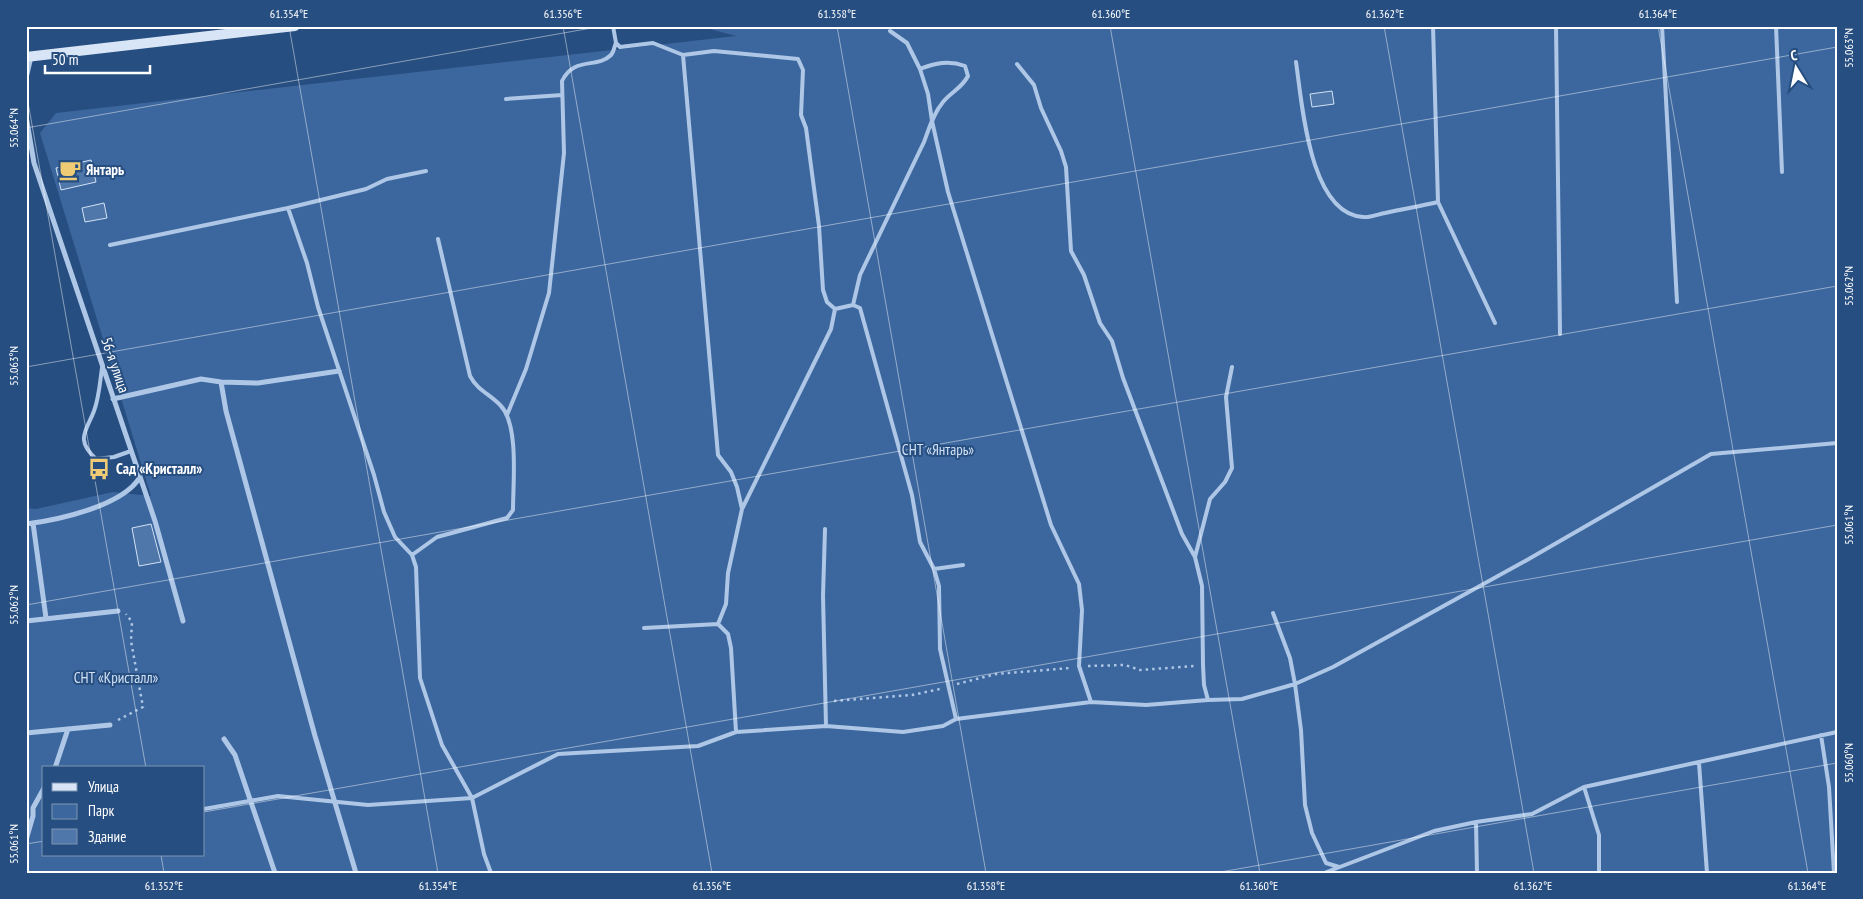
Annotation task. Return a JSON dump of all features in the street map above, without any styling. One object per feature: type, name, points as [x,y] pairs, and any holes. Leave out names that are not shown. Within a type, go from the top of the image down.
[{"type":"main road","points":[[29,57],[294,26]]},
{"type":"street","points":[[26,78],[29,57]]},
{"type":"street","name":"56-я улица","points":[[26,116],[34,163],[155,521],[183,620]]},
{"type":"street","points":[[113,399],[201,378],[221,382],[258,383],[339,371]]},
{"type":"street","points":[[221,382],[226,411],[334,802],[356,873]]},
{"type":"street","points":[[26,524],[78,514],[119,498],[135,486],[140,477]]},
{"type":"street","points":[[33,523],[46,618]]},
{"type":"street","points":[[26,621],[118,611]]},
{"type":"street","points":[[26,733],[110,725]]},
{"type":"street","points":[[56,766],[68,729]]},
{"type":"street","points":[[224,739],[236,755],[275,873]]},
{"type":"street","points":[[26,840],[33,816],[33,808],[42,792]]},
{"type":"street","points":[[26,809],[33,808]]},
{"type":"lane","points":[[507,415],[526,370],[549,293],[564,153],[562,81],[565,75],[577,66],[604,59],[612,54],[616,43],[613,26]]},
{"type":"lane","points":[[1434,26],[1438,202],[1495,322]]},
{"type":"lane","points":[[1556,26],[1560,334]]},
{"type":"lane","points":[[1662,26],[1677,302]]},
{"type":"lane","points":[[1776,26],[1782,172]]},
{"type":"lane","points":[[890,31],[907,43],[920,69],[928,94],[948,192],[1051,525],[1079,584],[1082,610],[1079,666],[1091,702]]},
{"type":"lane","points":[[616,43],[620,47],[653,43],[683,55],[714,51],[798,59],[803,70],[801,115],[806,128],[820,226],[823,290],[827,302],[834,309]]},
{"type":"lane","points":[[683,55],[718,455],[731,472],[737,487],[742,510]]},
{"type":"lane","points":[[853,305],[860,275],[924,142],[932,120],[943,101],[963,85],[968,76],[965,66],[955,62],[934,64],[920,69]]},
{"type":"lane","points":[[1296,62],[1310,153],[1331,199],[1348,213],[1363,217],[1438,202]]},
{"type":"lane","points":[[1017,64],[1034,85],[1041,108],[1066,166],[1071,251],[1084,275],[1100,323],[1112,341],[1123,378],[1182,534],[1195,557],[1202,586],[1204,685],[1208,700]]},
{"type":"lane","points":[[506,99],[562,95]]},
{"type":"lane","points":[[110,245],[288,208],[366,189],[387,179],[426,171]]},
{"type":"lane","points":[[288,208],[307,263],[318,307],[384,512],[395,537],[412,555],[416,567],[420,678],[442,745],[472,798],[490,873]]},
{"type":"lane","points":[[412,555],[437,537],[507,518],[513,510],[514,444],[507,415],[501,406],[476,386],[470,376],[438,239]]},
{"type":"lane","points":[[834,309],[853,305],[860,308],[912,495],[920,542],[934,569],[939,586],[940,649],[956,719]]},
{"type":"lane","points":[[718,624],[726,604],[728,573],[742,510],[831,329],[834,309]]},
{"type":"lane","points":[[102,368],[95,410],[83,434],[86,450],[96,459],[114,457],[131,451]]},
{"type":"lane","points":[[1195,557],[1210,499],[1225,482],[1232,468],[1226,397],[1232,368]]},
{"type":"lane","points":[[205,809],[250,800],[286,796],[368,805],[472,798],[558,754],[698,746],[736,732],[826,726],[903,732],[942,726],[956,719],[1091,702],[1146,705],[1242,699],[1295,684],[1342,662],[1712,454],[1837,443]]},
{"type":"lane","points":[[825,529],[823,596],[826,726]]},
{"type":"lane","points":[[934,569],[963,565]]},
{"type":"lane","points":[[1273,613],[1290,658],[1295,684],[1301,730],[1305,805],[1312,832],[1326,863],[1339,868]]},
{"type":"lane","points":[[644,628],[718,624],[728,634],[731,648],[736,732]]},
{"type":"lane","points":[[1324,873],[1434,831],[1476,822],[1532,814],[1584,787],[1837,732]]},
{"type":"lane","points":[[1821,736],[1829,787],[1834,873]]},
{"type":"lane","points":[[1698,763],[1707,873]]},
{"type":"lane","points":[[1584,787],[1599,835],[1599,873]]},
{"type":"lane","points":[[1476,822],[1477,873]]},
{"type":"path","points":[[110,725],[144,707],[131,641],[132,622],[128,615],[118,611]]},
{"type":"path","points":[[824,701],[912,695],[996,674],[1064,670],[1079,666],[1125,665],[1140,670],[1203,665]]},
{"type":"green space","name":"СНТ «Янтарь»","points":[[699,26],[1837,26],[1837,873],[26,873],[26,508],[36,509],[113,492],[151,496],[40,133],[56,113],[736,36]]},
{"type":"building","points":[[1332,91],[1334,104],[1312,107],[1310,94]]},
{"type":"building","points":[[91,160],[96,182],[61,190],[56,168]]},
{"type":"building","points":[[104,203],[107,218],[85,222],[82,208]]},
{"type":"building","points":[[151,524],[161,562],[139,566],[132,528]]},
{"type":"place","name":"Янтарь","points":[[70,170]]},
{"type":"place","name":"Сад «Кристалл»","points":[[99,469]]},
{"type":"park label","name":"СНТ «Кристалл»","points":[[116,678]]}]
